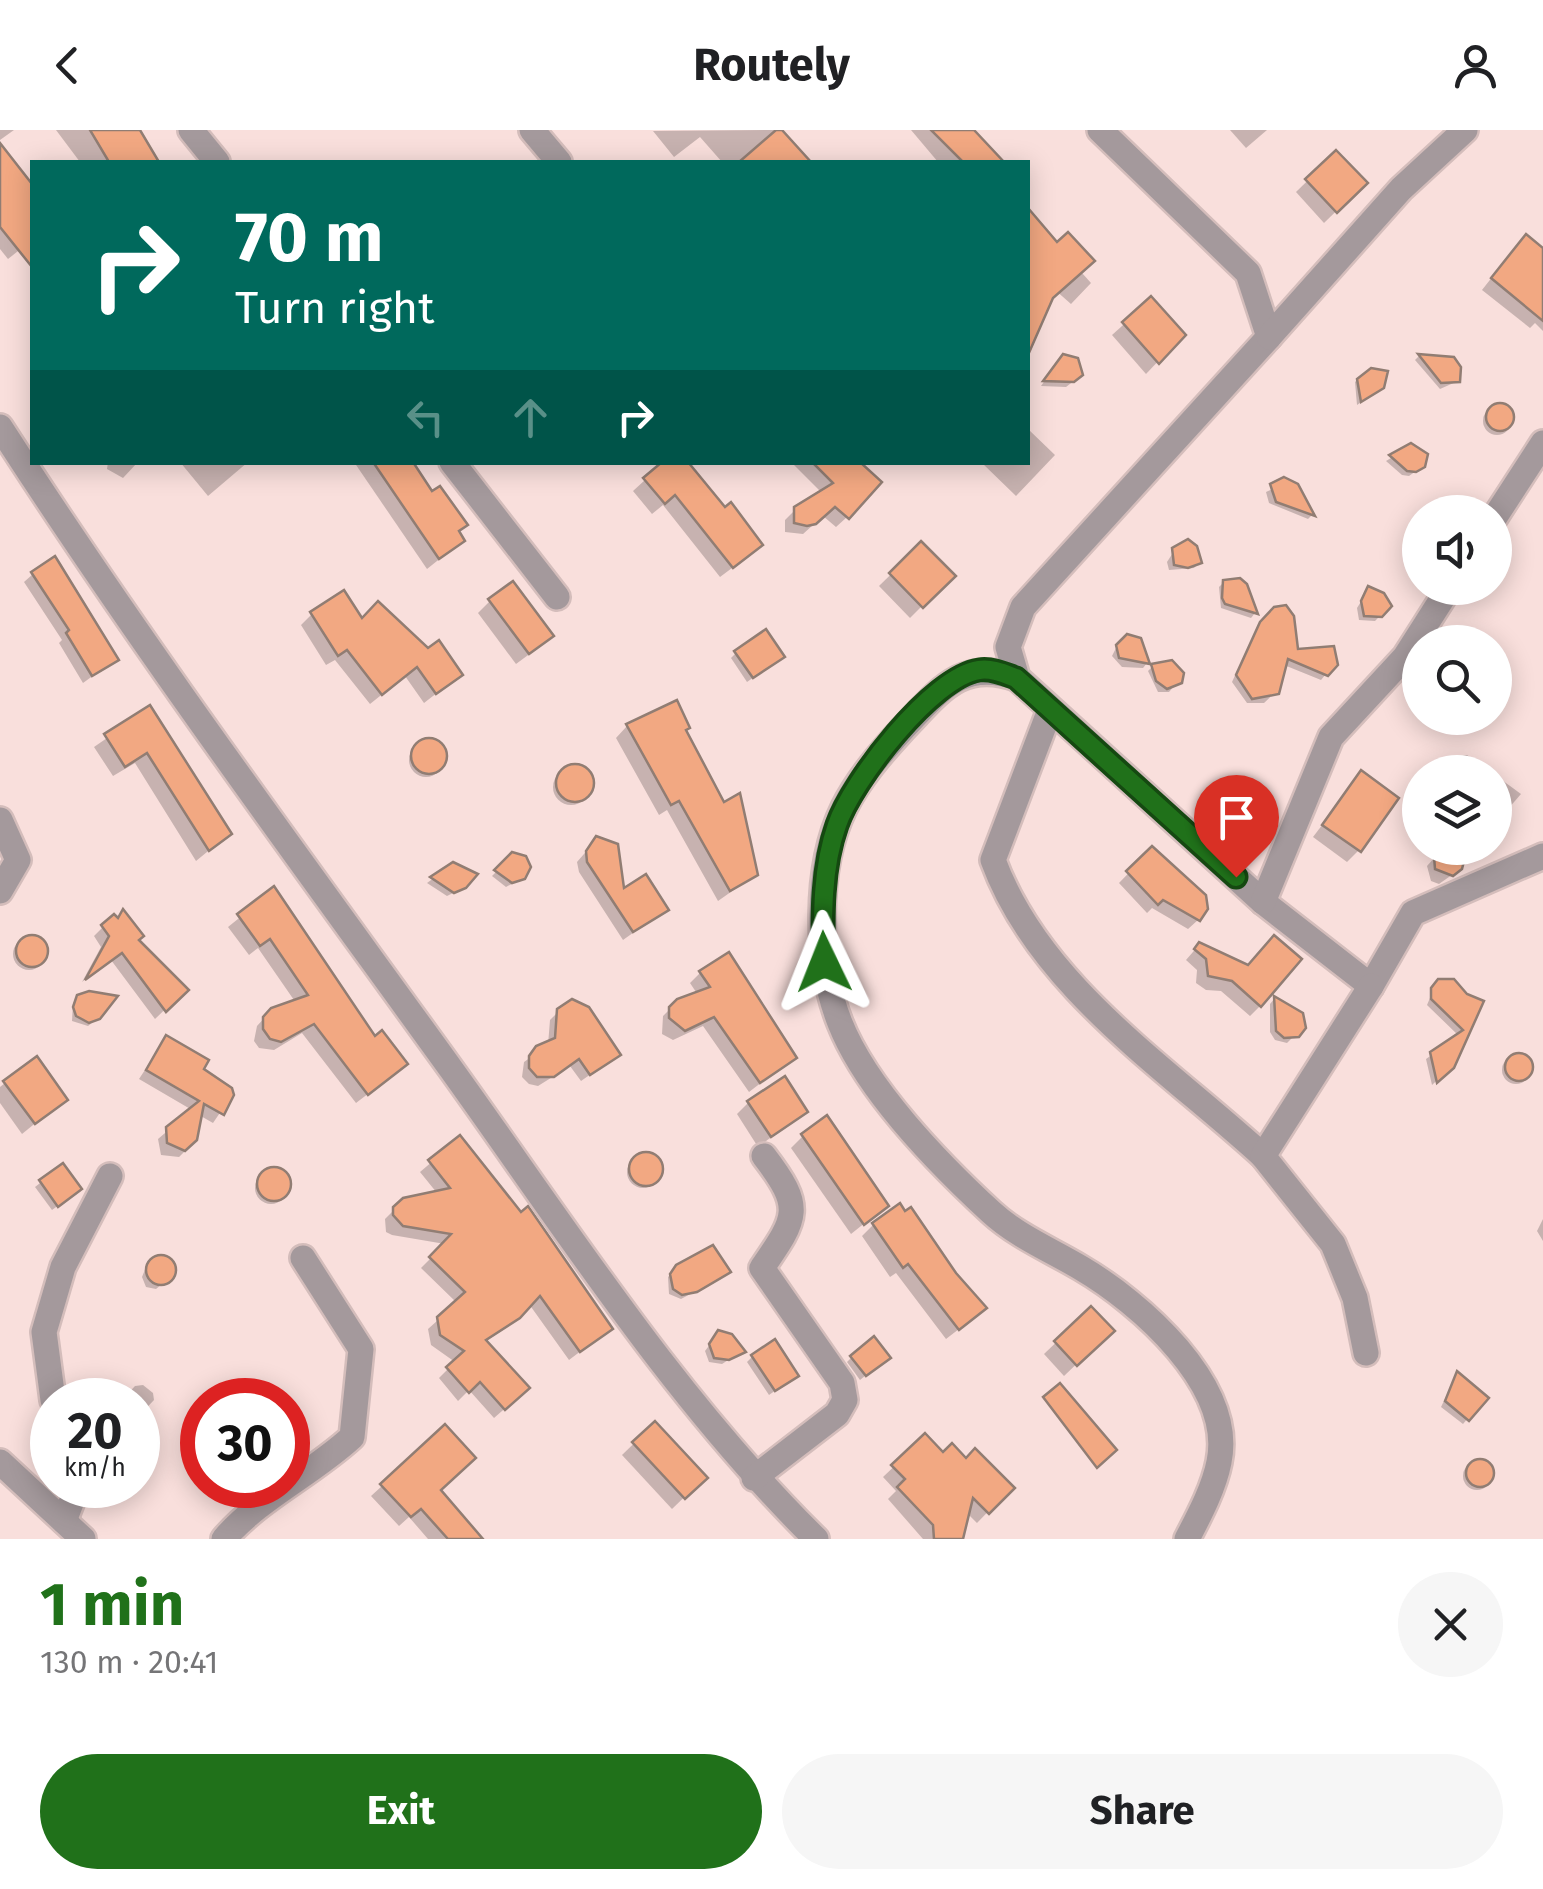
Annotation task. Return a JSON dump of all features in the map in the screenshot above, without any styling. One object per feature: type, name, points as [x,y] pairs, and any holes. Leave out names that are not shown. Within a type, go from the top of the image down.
[{"type":"street","points":[[192,130],[215,160]]},
{"type":"street","points":[[532,130],[557,160]]},
{"type":"street","points":[[1100,130],[1248,273],[1269,337]]},
{"type":"street","points":[[1016,678],[1008,647],[1023,606],[1401,188],[1465,130]]},
{"type":"street","points":[[0,427],[106,589],[614,1296],[754,1478],[816,1539]]},
{"type":"street","points":[[1509,495],[1543,443]]},
{"type":"street","points":[[454,465],[557,597]]},
{"type":"street","points":[[1263,902],[1331,737],[1405,657],[1438,605]]},
{"type":"street","points":[[1187,1539],[1220,1460],[1220,1434],[1209,1400],[1187,1360],[1121,1294],[994,1215],[936,1156],[860,1062],[840,1023],[824,962],[822,910],[836,828],[857,785],[894,738],[957,678],[983,669],[1016,678],[1263,902],[1370,986]]},
{"type":"street","points":[[1050,710],[992,860],[1006,897],[1084,998],[1263,1156],[1333,1244],[1355,1298],[1366,1353]]},
{"type":"street","points":[[0,820],[18,860],[0,891]]},
{"type":"street","points":[[1263,1156],[1413,913],[1543,856]]},
{"type":"street","points":[[754,1478],[837,1414],[845,1400],[842,1383],[762,1268],[792,1224],[794,1204],[764,1156]]},
{"type":"street","points":[[50,1378],[44,1332],[63,1267],[110,1176]]},
{"type":"street","points":[[224,1539],[242,1519],[317,1469],[352,1437],[361,1349],[303,1258]]},
{"type":"street","points":[[0,1462],[83,1539]]},
{"type":"street","points":[[64,1520],[69,1508]]},
{"type":"building","points":[[90,130],[140,130],[158,160],[108,160]]},
{"type":"building","points":[[776,130],[782,130],[809,160],[741,160]]},
{"type":"building","points":[[931,130],[974,130],[1002,160],[961,160]]},
{"type":"building","points":[[0,143],[30,181],[30,264],[0,227]]},
{"type":"building","points":[[1336,150],[1368,183],[1337,213],[1305,179]]},
{"type":"building","points":[[1030,210],[1057,242],[1068,232],[1095,261],[1053,298],[1030,350]]},
{"type":"building","points":[[1526,234],[1543,248],[1543,321],[1491,278]]},
{"type":"building","points":[[1151,296],[1186,335],[1159,364],[1122,322]]},
{"type":"building","points":[[1063,354],[1078,358],[1083,375],[1074,382],[1043,381]]},
{"type":"building","points":[[1418,354],[1454,357],[1461,367],[1460,382],[1441,383]]},
{"type":"building","points":[[1371,368],[1388,371],[1384,388],[1361,402],[1357,379]]},
{"type":"building","points":[[1500,403],[1510,407],[1514,417],[1510,427],[1500,431],[1490,427],[1486,417],[1490,407]]},
{"type":"building","points":[[1411,443],[1428,454],[1425,467],[1416,472],[1407,471],[1389,455]]},
{"type":"building","points":[[375,465],[415,465],[432,491],[440,486],[468,525],[459,531],[465,541],[439,559]]},
{"type":"building","points":[[658,465],[690,465],[725,507],[731,502],[763,545],[733,568],[675,495],[665,504],[643,478]]},
{"type":"building","points":[[815,465],[863,465],[882,482],[849,519],[835,507],[816,524],[794,523],[794,507],[833,483]]},
{"type":"building","points":[[1284,477],[1298,484],[1315,516],[1276,502],[1270,484]]},
{"type":"building","points":[[1188,539],[1197,546],[1202,563],[1188,568],[1174,565],[1172,548]]},
{"type":"building","points":[[921,541],[956,576],[923,608],[889,573]]},
{"type":"building","points":[[55,556],[119,660],[92,676],[66,633],[69,630],[31,572]]},
{"type":"building","points":[[1240,578],[1247,584],[1258,614],[1225,604],[1222,598],[1223,580]]},
{"type":"building","points":[[513,581],[554,636],[529,654],[488,599]]},
{"type":"building","points":[[1368,586],[1384,593],[1392,606],[1382,617],[1364,616],[1361,601]]},
{"type":"building","points":[[344,590],[362,618],[378,601],[428,648],[439,640],[463,675],[436,694],[417,667],[382,695],[347,650],[338,656],[310,612]]},
{"type":"building","points":[[1286,605],[1294,616],[1298,649],[1334,646],[1338,665],[1328,676],[1288,659],[1279,694],[1252,699],[1236,675],[1260,622],[1274,607]]},
{"type":"building","points":[[766,629],[785,657],[753,678],[734,651]]},
{"type":"building","points":[[1127,634],[1141,638],[1150,664],[1119,658],[1116,645]]},
{"type":"building","points":[[1172,660],[1184,673],[1182,683],[1167,689],[1156,681],[1151,664]]},
{"type":"building","points":[[677,700],[690,728],[686,730],[724,802],[740,793],[758,875],[730,891],[679,801],[671,805],[626,724]]},
{"type":"building","points":[[150,705],[232,834],[209,851],[147,753],[125,767],[104,734]]},
{"type":"building","points":[[429,738],[441,744],[447,756],[441,768],[429,774],[417,768],[411,756],[417,744]]},
{"type":"building","points":[[575,764],[588,770],[594,783],[588,796],[575,802],[562,796],[556,783],[562,770]]},
{"type":"building","points":[[1361,770],[1399,798],[1361,852],[1322,825]]},
{"type":"building","points":[[596,836],[618,844],[624,888],[646,874],[669,910],[633,932],[587,862],[586,851]]},
{"type":"building","points":[[1152,846],[1206,895],[1208,909],[1200,921],[1163,900],[1158,905],[1126,871]]},
{"type":"building","points":[[512,852],[526,856],[531,867],[525,879],[512,883],[494,870]]},
{"type":"building","points":[[453,862],[478,874],[466,888],[454,893],[430,877]]},
{"type":"building","points":[[1435,865],[1463,865],[1453,876],[1435,869]]},
{"type":"building","points":[[274,886],[375,1036],[382,1030],[408,1064],[368,1095],[314,1024],[281,1042],[270,1039],[263,1029],[263,1017],[271,1008],[308,995],[270,939],[260,946],[237,914]]},
{"type":"building","points":[[123,909],[144,936],[139,940],[189,990],[166,1012],[122,953],[85,980],[109,936],[101,925],[114,914],[118,918]]},
{"type":"building","points":[[32,935],[44,939],[48,951],[44,963],[32,967],[20,963],[16,951],[20,939]]},
{"type":"building","points":[[1274,935],[1302,959],[1261,1007],[1232,981],[1208,976],[1206,959],[1194,949],[1199,942],[1248,965]]},
{"type":"building","points":[[729,952],[797,1058],[760,1083],[714,1017],[685,1031],[669,1018],[669,1007],[677,999],[710,987],[699,971]]},
{"type":"building","points":[[1438,979],[1454,979],[1467,994],[1484,1001],[1454,1068],[1437,1083],[1430,1052],[1463,1030],[1431,999],[1431,988]]},
{"type":"building","points":[[89,991],[118,996],[100,1019],[89,1023],[76,1016],[73,1007],[77,995]]},
{"type":"building","points":[[1274,996],[1303,1013],[1306,1028],[1299,1037],[1284,1038],[1276,1031]]},
{"type":"building","points":[[572,999],[589,1007],[621,1055],[590,1075],[579,1059],[554,1077],[537,1077],[529,1068],[529,1056],[536,1046],[555,1038],[557,1009]]},
{"type":"building","points":[[166,1035],[209,1060],[204,1069],[232,1088],[234,1095],[224,1115],[204,1104],[197,1140],[185,1151],[167,1143],[166,1127],[199,1101],[146,1070]]},
{"type":"building","points":[[1519,1053],[1529,1057],[1533,1067],[1529,1077],[1519,1081],[1509,1077],[1505,1067],[1509,1057]]},
{"type":"building","points":[[37,1056],[68,1100],[35,1124],[3,1081]]},
{"type":"building","points":[[785,1076],[808,1112],[771,1137],[747,1101]]},
{"type":"building","points":[[827,1115],[889,1206],[864,1225],[801,1134]]},
{"type":"building","points":[[460,1135],[521,1212],[528,1206],[613,1329],[580,1352],[540,1296],[520,1318],[486,1340],[530,1388],[505,1410],[480,1382],[469,1393],[446,1367],[464,1351],[440,1335],[437,1317],[465,1292],[429,1257],[451,1234],[403,1226],[393,1215],[393,1207],[403,1198],[450,1188],[428,1160]]},
{"type":"building","points":[[646,1152],[658,1157],[663,1169],[658,1181],[646,1186],[634,1181],[629,1169],[634,1157]]},
{"type":"building","points":[[63,1163],[82,1189],[58,1207],[39,1180]]},
{"type":"building","points":[[274,1167],[286,1172],[291,1184],[286,1196],[274,1201],[262,1196],[257,1184],[262,1172]]},
{"type":"building","points":[[900,1203],[905,1211],[911,1207],[956,1273],[987,1308],[959,1330],[908,1264],[903,1268],[872,1223]]},
{"type":"building","points":[[713,1245],[731,1272],[697,1292],[682,1295],[673,1289],[670,1274],[676,1265]]},
{"type":"building","points":[[161,1255],[172,1259],[176,1270],[172,1281],[161,1285],[150,1281],[146,1270],[150,1259]]},
{"type":"building","points":[[1091,1306],[1115,1331],[1077,1366],[1054,1341]]},
{"type":"building","points":[[718,1330],[732,1334],[746,1352],[729,1360],[714,1358],[709,1344]]},
{"type":"building","points":[[874,1336],[891,1358],[866,1376],[850,1356]]},
{"type":"building","points":[[775,1339],[799,1376],[775,1391],[751,1355]]},
{"type":"building","points":[[1457,1371],[1489,1398],[1469,1421],[1445,1401]]},
{"type":"building","points":[[1060,1383],[1117,1450],[1097,1468],[1043,1397]]},
{"type":"building","points":[[655,1421],[708,1478],[685,1499],[632,1442]]},
{"type":"building","points":[[445,1424],[476,1458],[441,1490],[483,1539],[448,1539],[421,1509],[411,1517],[380,1484]]},
{"type":"building","points":[[925,1433],[943,1452],[952,1443],[966,1458],[975,1448],[1015,1488],[989,1514],[973,1498],[963,1539],[934,1539],[933,1525],[897,1487],[905,1479],[891,1465]]},
{"type":"building","points":[[1480,1459],[1490,1463],[1494,1473],[1490,1483],[1480,1487],[1470,1483],[1466,1473],[1470,1463]]},
{"type":"route","points":[[824,962],[822,910],[836,828],[844,808],[882,752],[932,698],[957,678],[983,669],[1016,678],[1236,877]]}]
